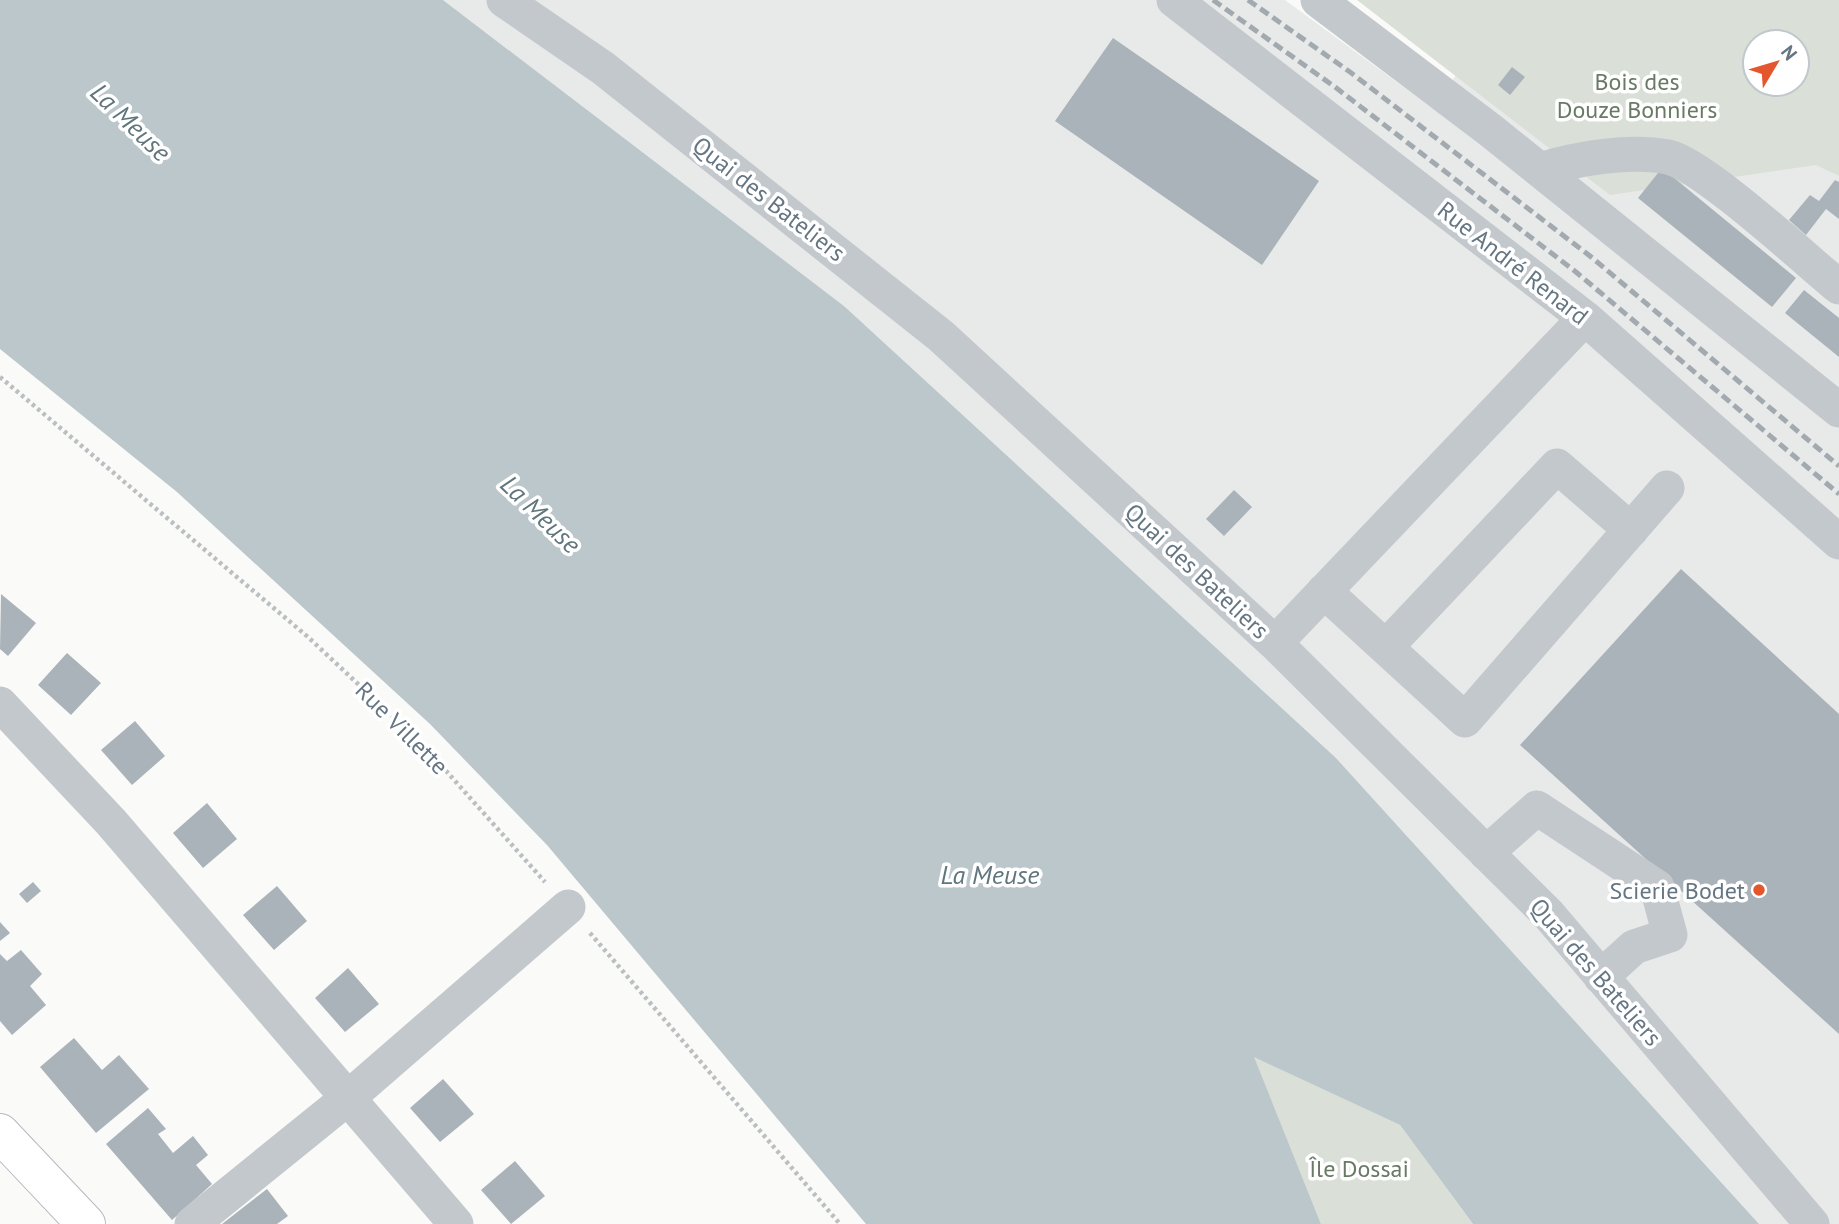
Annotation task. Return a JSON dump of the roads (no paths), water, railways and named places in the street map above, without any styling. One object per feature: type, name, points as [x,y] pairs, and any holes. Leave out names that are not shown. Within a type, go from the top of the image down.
[{"type":"main road","points":[[0,1133],[86,1224]]},
{"type":"street","name":"Quai des Bateliers","points":[[504,0],[603,68],[941,336],[1275,643],[1549,915],[1812,1224]]},
{"type":"street","name":"Rue André Renard","points":[[1174,0],[1585,318],[1839,542]]},
{"type":"street","points":[[1318,0],[1540,170],[1839,410]]},
{"type":"street","points":[[1540,170],[1562,163],[1623,156],[1669,157],[1698,171],[1839,287]]},
{"type":"street","points":[[1275,643],[1585,318]]},
{"type":"street","points":[[1386,647],[1557,466],[1630,530]]},
{"type":"street","points":[[1324,591],[1465,720],[1667,488]]},
{"type":"street","points":[[0,704],[111,822],[456,1224]]},
{"type":"street","points":[[1486,853],[1537,808],[1657,887],[1671,934],[1634,947],[1601,977]]},
{"type":"street","points":[[192,1224],[349,1097],[568,907]]},
{"type":"water","name":"La Meuse","points":[[0,0],[443,0],[844,306],[1336,758],[1759,1224],[1473,1224],[1400,1125],[1254,1057],[1321,1224],[866,1224],[547,845],[430,724],[177,492],[0,349]]},
{"type":"railway","points":[[1213,0],[1335,87],[1576,272],[1839,494]]},
{"type":"railway","points":[[1248,0],[1350,72],[1590,256],[1839,466]]},
{"type":"place","name":"Scierie Bodet","points":[[1759,890]]},
{"type":"park label","name":"Bois des Douze Bonniers","points":[[1637,95]]},
{"type":"park label","name":"Île Dossai","points":[[1359,1168]]}]
